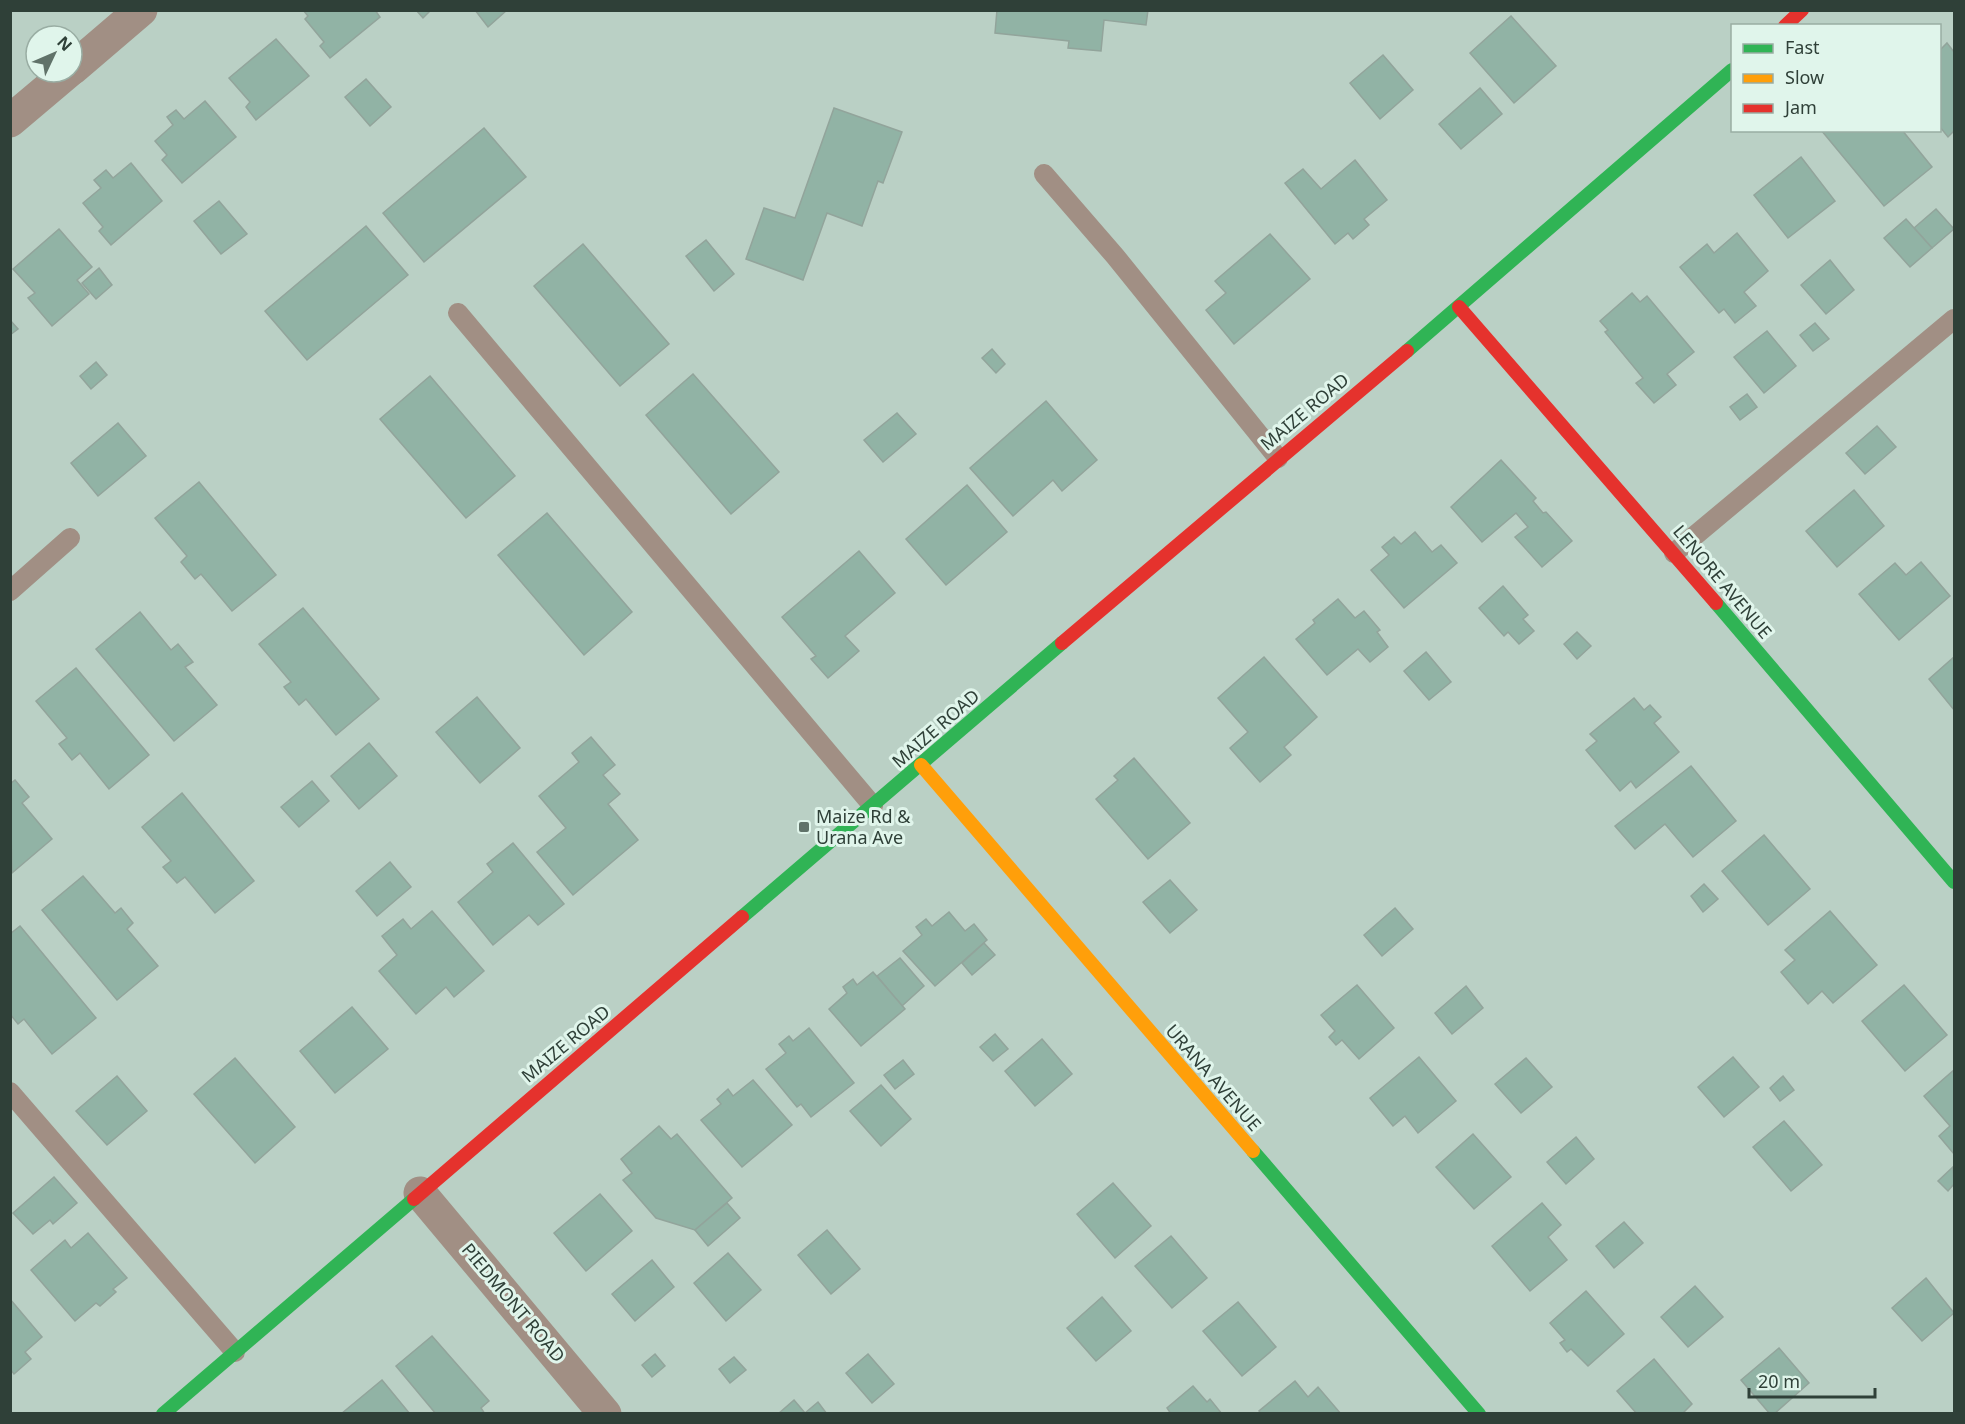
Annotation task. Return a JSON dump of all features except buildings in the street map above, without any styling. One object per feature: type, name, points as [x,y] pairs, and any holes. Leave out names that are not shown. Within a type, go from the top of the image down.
[{"type":"street","points":[[84,59],[141,10]]},
{"type":"street","points":[[1787,24],[1802,10]]},
{"type":"street","name":"MAIZE ROAD","points":[[163,1413],[1278,458],[1460,307],[1731,71]]},
{"type":"street","points":[[10,121],[54,84]]},
{"type":"street","name":"LENORE AVENUE","points":[[1460,307],[1674,553],[1954,882]]},
{"type":"street","name":"URANA AVENUE","points":[[921,765],[1479,1413]]},
{"type":"street","name":"PIEDMONT ROAD","points":[[420,1194],[605,1413]]},
{"type":"lane","points":[[1044,174],[1115,256],[1278,458]]},
{"type":"lane","points":[[458,314],[873,807]]},
{"type":"lane","points":[[1674,553],[1954,319]]},
{"type":"lane","points":[[10,591],[70,538]]},
{"type":"lane","points":[[10,1092],[235,1352]]},
{"type":"traffic: fast","points":[[1407,351],[1731,71]]},
{"type":"traffic: fast","points":[[1716,603],[1954,882]]},
{"type":"traffic: fast","points":[[742,917],[1062,643]]},
{"type":"traffic: fast","points":[[1253,1151],[1479,1414]]},
{"type":"traffic: fast","points":[[163,1414],[414,1199]]},
{"type":"traffic: slow","points":[[921,765],[1253,1151]]},
{"type":"traffic: jam","points":[[1787,24],[1802,10]]},
{"type":"traffic: jam","points":[[1459,307],[1716,603]]},
{"type":"traffic: jam","points":[[1062,643],[1407,351]]},
{"type":"traffic: jam","points":[[414,1199],[742,917]]},
{"type":"place","name":"Maize Rd & Urana Ave","points":[[804,827]]}]
